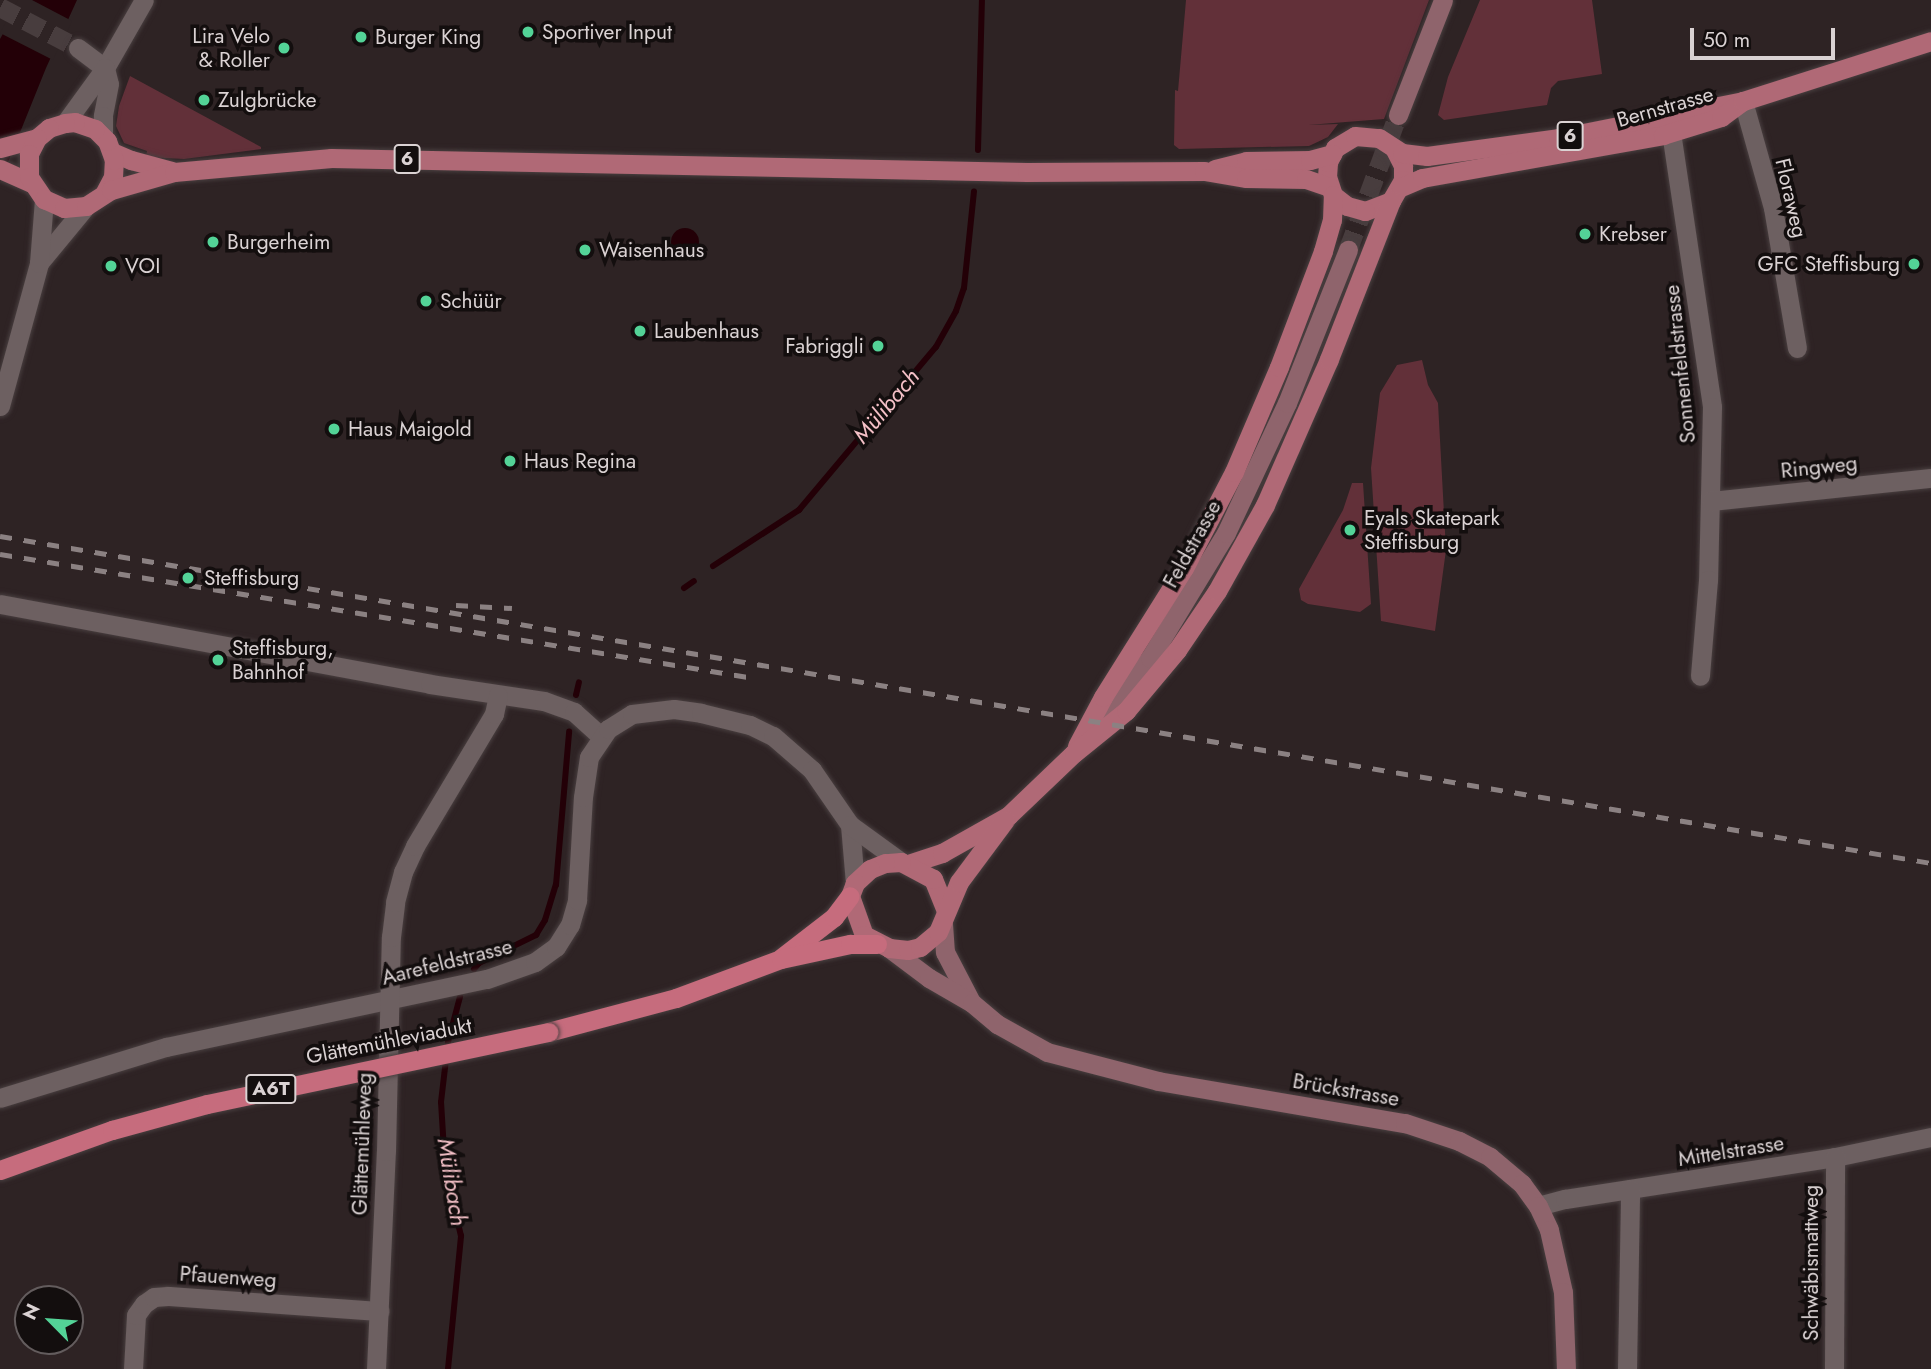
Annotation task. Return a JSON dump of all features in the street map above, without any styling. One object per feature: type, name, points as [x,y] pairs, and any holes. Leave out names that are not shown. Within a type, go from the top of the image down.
[{"type":"highway","name":"A6T","points":[[780,959],[834,917],[853,890]]},
{"type":"highway","name":"A6T","points":[[780,959],[850,944],[883,946]]},
{"type":"highway","name":"Glättemühleviadukt","points":[[0,1170],[112,1130],[218,1101],[548,1032],[676,998],[780,959]]},
{"type":"main road","points":[[1398,116],[1443,0]]},
{"type":"main road","name":"Bernstrasse","points":[[1396,194],[1422,178],[1525,162],[1671,132],[1721,117],[1743,101],[1931,41]]},
{"type":"main road","name":"6","points":[[1395,150],[1427,156],[1466,152],[1558,138],[1743,101]]},
{"type":"main road","points":[[0,148],[33,140],[49,128],[65,122],[86,125],[107,144],[114,169],[105,192],[86,206],[64,208],[44,199],[16,176],[28,160],[33,140]]},
{"type":"main road","points":[[1364,135],[1379,138],[1395,150],[1403,166],[1396,194],[1306,414],[1265,505],[1195,625],[1159,675],[1126,711],[1074,753],[1103,697],[1190,557],[1234,472],[1276,376],[1332,220],[1331,191],[1326,170],[1332,154],[1348,139],[1364,135]]},
{"type":"main road","name":"6","points":[[107,144],[131,160],[173,172]]},
{"type":"main road","name":"6","points":[[1204,171],[1246,161],[1310,160],[1332,154]]},
{"type":"main road","name":"6","points":[[105,192],[173,172],[339,158],[876,170],[1204,171],[1246,178],[1306,179],[1331,191]]},
{"type":"main road","points":[[1331,191],[1347,206],[1365,211],[1378,209],[1396,194]]},
{"type":"main road","name":"Feldstrasse","points":[[944,918],[959,882],[1008,816],[1074,753],[1150,658],[1226,533],[1287,403],[1348,250]]},
{"type":"main road","name":"Feldstrasse","points":[[904,863],[942,853],[1008,816]]},
{"type":"main road","points":[[904,863],[933,878],[944,918],[933,938],[920,947],[906,950],[883,946],[864,936],[853,890],[863,874],[879,864],[904,863]]},
{"type":"main road","name":"Brückstrasse","points":[[944,918],[945,952],[972,1003]]},
{"type":"main road","name":"Brückstrasse","points":[[883,946],[929,978],[972,1003],[1021,1040],[1076,1062],[1158,1082],[1405,1124],[1477,1150],[1500,1163],[1522,1184],[1538,1206],[1555,1250],[1563,1292],[1566,1369]]},
{"type":"street","points":[[65,122],[106,68],[144,0]]},
{"type":"street","points":[[78,48],[106,68],[110,84],[103,116],[107,144]]},
{"type":"street","name":"Floraweg","points":[[1743,101],[1773,208],[1797,348]]},
{"type":"street","name":"Sonnenfeldstrasse","points":[[1671,132],[1711,399],[1711,501],[1700,676]]},
{"type":"street","points":[[0,406],[38,264],[44,199]]},
{"type":"street","points":[[38,264],[86,206]]},
{"type":"street","name":"Ringweg","points":[[1711,501],[1931,478]]},
{"type":"street","points":[[0,604],[559,705],[574,712],[601,736],[624,718],[649,710],[701,713],[751,725],[794,751],[812,770],[850,825],[904,863]]},
{"type":"street","name":"Glättemühleweg","points":[[376,1369],[386,1151],[391,937],[403,872],[415,846],[494,715],[498,695]]},
{"type":"street","name":"Aarefeldstrasse","points":[[0,1098],[166,1047],[478,981],[535,962],[555,947],[570,925],[577,900],[585,775],[589,757],[601,736]]},
{"type":"street","points":[[850,825],[853,890]]},
{"type":"street","name":"Mittelstrasse","points":[[1538,1206],[1835,1157],[1931,1137]]},
{"type":"street","name":"Schwäbismattweg","points":[[1833,1369],[1835,1157]]},
{"type":"street","points":[[1628,1369],[1630,1189]]},
{"type":"street","name":"Pfauenweg","points":[[132,1369],[136,1315],[144,1304],[154,1297],[379,1311]]},
{"type":"shaded area","points":[[22,0],[77,0],[0,182],[0,39]]},
{"type":"shaded area","points":[[1186,0],[1429,0],[1384,119],[1308,125],[1338,124],[1328,137],[1309,146],[1179,149],[1174,145],[1175,90],[1178,91]]},
{"type":"shaded area","points":[[1480,0],[1592,0],[1602,74],[1558,81],[1551,88],[1547,105],[1444,120],[1438,115],[1448,77]]},
{"type":"shaded area","points":[[130,76],[261,149],[184,159],[146,157],[147,151],[124,143],[116,126],[119,106]]},
{"type":"shaded area","points":[[685,228],[695,232],[699,242],[695,252],[685,256],[675,252],[671,242],[675,232]]},
{"type":"shaded area","points":[[1422,360],[1428,385],[1438,403],[1446,550],[1435,631],[1381,621],[1371,468],[1380,393],[1397,365]]},
{"type":"shaded area","name":"Eyals Skatepark Steffisburg","points":[[1352,483],[1363,483],[1371,604],[1360,612],[1308,604],[1301,600],[1299,589],[1343,510]]},
{"type":"pier","points":[[18,0],[32,0],[72,21],[53,60],[0,33]]},
{"type":"waterway","name":"Mülibach","points":[[978,150],[982,0]]},
{"type":"waterway","name":"Mülibach","points":[[713,566],[799,510],[936,347],[956,311],[964,288],[974,192]]},
{"type":"waterway","name":"Mülibach","points":[[684,588],[694,581]]},
{"type":"waterway","name":"Mülibach","points":[[576,695],[579,682]]},
{"type":"waterway","name":"Mülibach","points":[[474,969],[479,963],[536,935],[545,920],[556,885],[569,732]]},
{"type":"waterway","name":"Mülibach","points":[[448,1369],[461,1236],[445,1167],[441,1102],[448,1042],[460,997]]},
{"type":"tunnel","points":[[0,7],[78,48]]},
{"type":"tunnel","points":[[1348,250],[1398,115]]},
{"type":"railway","points":[[0,536],[1931,863]]},
{"type":"railway","points":[[0,554],[748,677]]},
{"type":"railway","points":[[456,605],[512,608]]},
{"type":"place","name":"Sportiver Input","points":[[528,32]]},
{"type":"place","name":"Burger King","points":[[361,37]]},
{"type":"place","name":"Lira Velo & Roller","points":[[284,48]]},
{"type":"place","name":"Zulgbrücke","points":[[204,100]]},
{"type":"place","name":"Krebser","points":[[1585,234]]},
{"type":"place","name":"Burgerheim","points":[[213,242]]},
{"type":"place","name":"Waisenhaus","points":[[585,250]]},
{"type":"place","name":"GFC Steffisburg","points":[[1914,264]]},
{"type":"place","name":"VOI","points":[[111,266]]},
{"type":"place","name":"Schüür","points":[[426,301]]},
{"type":"place","name":"Laubenhaus","points":[[640,331]]},
{"type":"place","name":"Fabriggli","points":[[878,346]]},
{"type":"place","name":"Haus Maigold","points":[[334,429]]},
{"type":"place","name":"Haus Regina","points":[[510,461]]},
{"type":"place","name":"Eyals Skatepark Steffisburg","points":[[1350,530]]},
{"type":"place","name":"Steffisburg","points":[[188,578]]},
{"type":"place","name":"Steffisburg, Bahnhof","points":[[218,660]]}]
